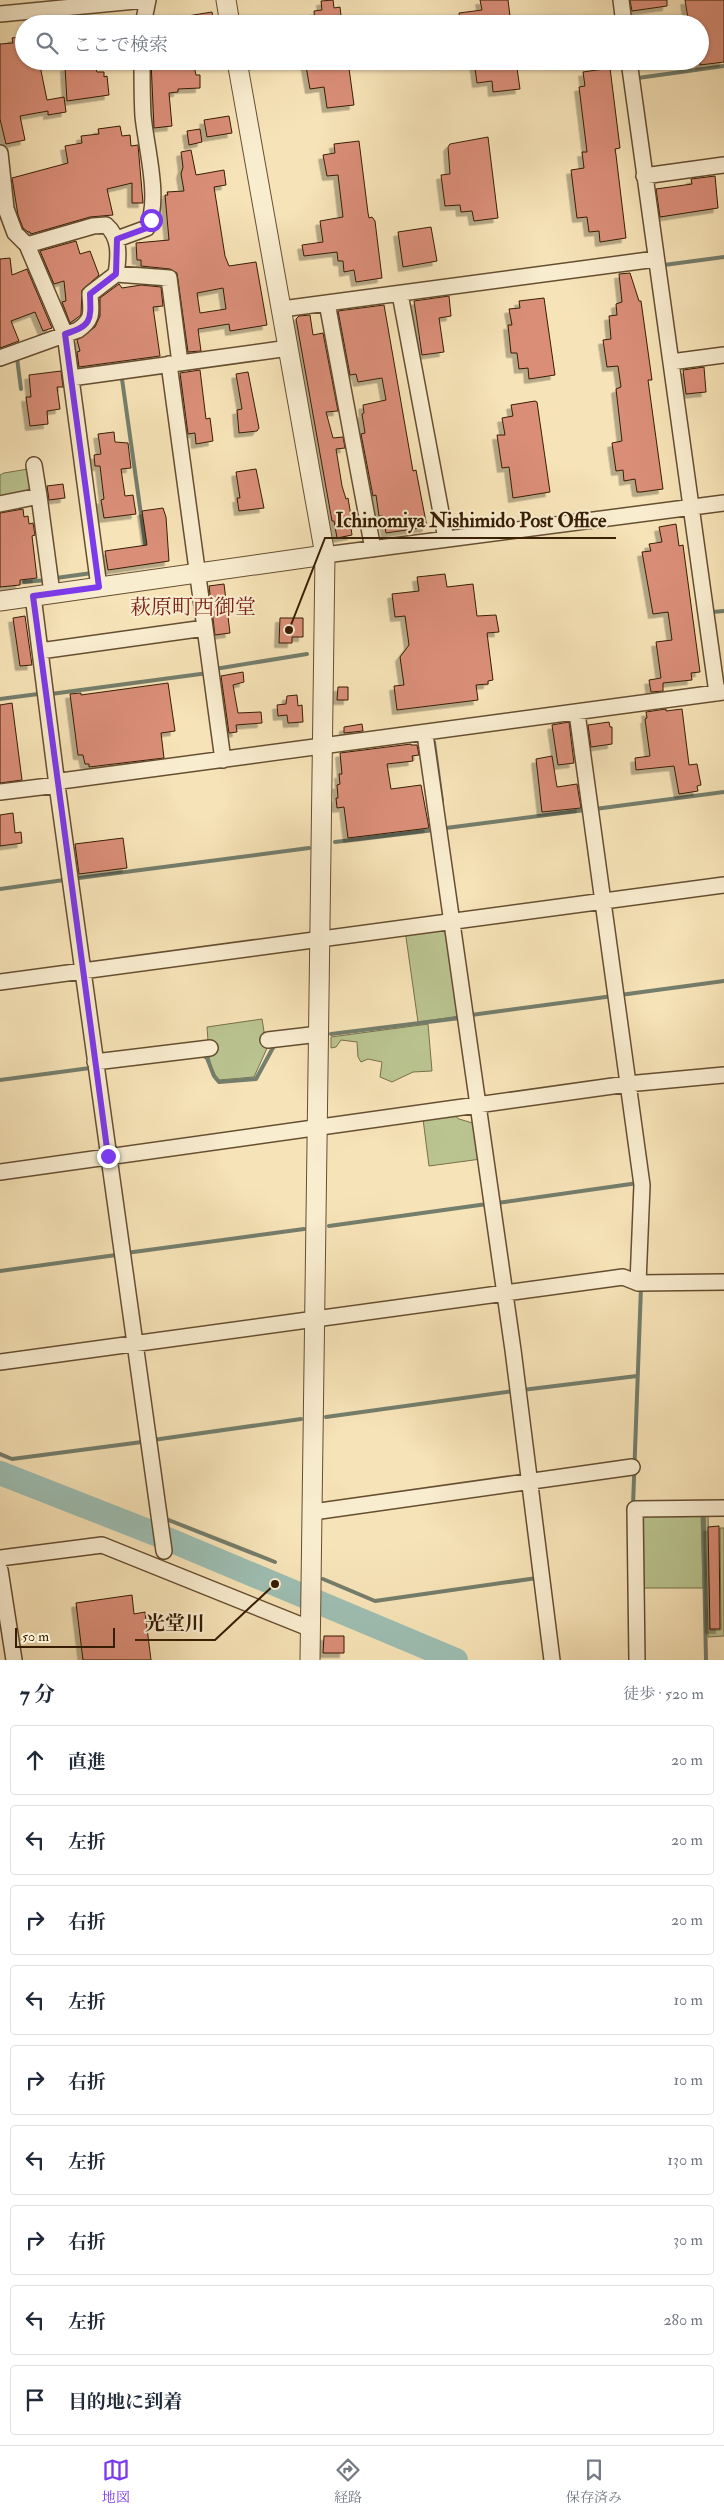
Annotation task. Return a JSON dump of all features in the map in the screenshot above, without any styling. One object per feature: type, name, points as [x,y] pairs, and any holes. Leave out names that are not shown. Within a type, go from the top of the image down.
[{"type":"street","points":[[0,14],[147,0],[144,15]]},
{"type":"street","points":[[226,0],[228,15]]},
{"type":"street","points":[[621,0],[623,15]]},
{"type":"street","points":[[117,239],[147,228],[151,220],[152,197],[143,116],[142,70]]},
{"type":"street","points":[[239,70],[325,555],[320,1034],[310,1660]]},
{"type":"street","points":[[0,792],[57,785],[61,781],[322,748],[720,692],[690,507],[630,70]]},
{"type":"street","points":[[0,153],[6,210],[15,233],[27,245],[65,334],[99,587]]},
{"type":"street","points":[[644,176],[724,165]]},
{"type":"street","points":[[27,245],[93,226],[106,225],[114,232],[117,239],[116,274]]},
{"type":"street","points":[[0,235],[15,233]]},
{"type":"street","points":[[282,309],[656,259]]},
{"type":"street","points":[[0,358],[78,330],[89,323],[91,316],[90,294],[116,274],[168,278],[175,364],[198,574],[223,760]]},
{"type":"street","points":[[400,294],[446,539]]},
{"type":"street","points":[[327,303],[373,549]]},
{"type":"street","points":[[71,378],[289,348]]},
{"type":"street","points":[[671,362],[724,355]]},
{"type":"street","points":[[34,464],[52,594]]},
{"type":"street","points":[[0,504],[39,496]]},
{"type":"street","points":[[0,601],[325,555],[724,503]]},
{"type":"street","points":[[33,596],[82,971],[164,1551]]},
{"type":"street","points":[[40,651],[205,628]]},
{"type":"street","points":[[576,712],[642,1185],[638,1283]]},
{"type":"street","points":[[425,734],[505,1292],[552,1660]]},
{"type":"street","points":[[0,982],[603,899],[724,885]]},
{"type":"street","points":[[268,1040],[320,1034]]},
{"type":"street","points":[[96,1062],[210,1048]]},
{"type":"street","points":[[0,1172],[627,1084],[724,1075]]},
{"type":"street","points":[[0,1362],[623,1277],[638,1283],[724,1282]]},
{"type":"street","points":[[313,1512],[632,1467]]},
{"type":"street","points":[[637,1660],[635,1509],[724,1508]]},
{"type":"street","points":[[0,1558],[102,1545],[311,1620]]},
{"type":"street","points":[[0,1570],[14,1660]]},
{"type":"green space","points":[[28,469],[32,483],[30,490],[0,500],[0,475]]},
{"type":"green space","points":[[449,929],[460,1016],[418,1022],[405,930]]},
{"type":"green space","points":[[262,1019],[266,1044],[268,1046],[254,1077],[219,1080],[210,1062],[207,1027]]},
{"type":"green space","points":[[428,1024],[432,1071],[413,1072],[392,1082],[380,1077],[382,1062],[368,1059],[361,1062],[358,1057],[357,1042],[341,1040],[336,1047],[331,1048],[331,1037]]},
{"type":"green space","points":[[454,1115],[459,1119],[476,1124],[481,1159],[429,1166],[423,1119]]},
{"type":"green space","points":[[643,1512],[701,1512],[703,1588],[640,1588],[638,1518]]},
{"type":"green space","points":[[705,1512],[708,1512],[710,1630],[721,1630],[720,1528],[724,1528],[724,1636],[708,1637]]},
{"type":"building","points":[[333,0],[334,8],[340,7],[341,15],[314,15],[314,11],[322,10],[321,1]]},
{"type":"building","points":[[480,0],[508,0],[510,15],[459,15],[459,13],[482,10]]},
{"type":"building","points":[[630,0],[667,0],[667,6],[632,11]]},
{"type":"building","points":[[685,0],[724,0],[724,62],[709,64],[709,15],[688,15]]},
{"type":"building","points":[[212,12],[212,15],[194,15]]},
{"type":"building","points":[[12,38],[15,38],[15,70],[41,70],[47,100],[64,97],[66,112],[48,115],[48,111],[20,116],[25,140],[6,144],[0,119],[0,44],[13,43]]},
{"type":"building","points":[[65,70],[96,70],[97,72],[104,72],[104,77],[107,76],[109,95],[67,101]]},
{"type":"building","points":[[151,70],[195,70],[196,75],[200,75],[200,88],[178,89],[178,92],[169,93],[172,126],[154,128]]},
{"type":"building","points":[[307,70],[349,70],[354,105],[327,108],[324,87],[310,89]]},
{"type":"building","points":[[475,70],[517,70],[520,89],[493,92],[492,81],[477,83]]},
{"type":"building","points":[[610,70],[620,148],[615,149],[626,238],[600,242],[599,231],[589,232],[587,217],[577,218],[571,170],[584,168],[582,152],[587,152],[579,87],[585,86],[583,72]]},
{"type":"building","points":[[229,116],[232,133],[207,137],[204,120]]},
{"type":"building","points":[[120,126],[122,136],[130,135],[131,146],[138,145],[143,203],[132,203],[132,183],[107,189],[113,215],[90,217],[31,234],[23,228],[18,215],[12,178],[68,163],[65,146],[82,143],[81,136],[99,134],[98,129]]},
{"type":"building","points":[[200,129],[202,142],[189,145],[187,131]]},
{"type":"building","points":[[488,137],[498,218],[474,221],[472,211],[461,212],[460,205],[445,206],[441,175],[450,174],[448,147],[450,144]]},
{"type":"building","points":[[359,141],[368,213],[369,218],[372,217],[375,221],[382,278],[356,282],[354,270],[344,272],[343,261],[338,261],[337,252],[304,256],[302,245],[323,242],[320,221],[343,217],[338,175],[327,176],[323,155],[335,153],[334,144]]},
{"type":"building","points":[[191,150],[196,175],[224,170],[226,185],[214,187],[225,256],[229,266],[256,262],[267,325],[230,331],[229,324],[198,329],[201,351],[188,352],[177,273],[170,269],[141,266],[141,260],[137,260],[136,243],[169,240],[165,195],[168,195],[167,192],[184,191],[181,174],[183,167],[181,152]],"holes":[[[223,288],[226,309],[200,313],[197,293]]]},
{"type":"building","points":[[715,176],[718,208],[660,217],[656,189],[692,184],[691,179]]},
{"type":"building","points":[[431,227],[437,261],[403,267],[398,232]]},
{"type":"building","points":[[76,241],[80,254],[90,251],[99,275],[82,290],[81,315],[70,323],[62,302],[66,301],[64,281],[54,284],[40,251]]},
{"type":"building","points":[[10,258],[12,275],[27,269],[52,328],[43,331],[35,312],[11,321],[19,341],[0,348],[0,259]]},
{"type":"building","points":[[630,273],[639,301],[641,301],[652,380],[648,380],[663,489],[641,492],[637,492],[635,479],[624,481],[623,470],[616,471],[612,443],[622,441],[616,389],[621,387],[618,366],[607,367],[603,340],[611,339],[609,316],[617,315],[616,304],[622,302],[619,274]]},
{"type":"building","points":[[119,284],[122,288],[141,285],[161,287],[163,306],[153,307],[160,356],[79,367],[77,352],[80,351],[77,340],[95,327],[100,316],[100,298]]},
{"type":"building","points":[[449,296],[451,316],[439,318],[444,352],[422,355],[414,301]]},
{"type":"building","points":[[544,298],[555,375],[529,379],[528,368],[519,369],[517,353],[511,353],[508,325],[512,325],[509,309],[520,308],[519,301]]},
{"type":"building","points":[[384,305],[413,471],[416,470],[427,527],[386,533],[383,516],[379,516],[376,495],[373,496],[361,434],[365,433],[362,414],[364,413],[363,405],[386,400],[382,378],[358,382],[356,374],[350,375],[338,311]]},
{"type":"building","points":[[310,315],[313,335],[323,333],[338,411],[326,412],[333,438],[343,437],[345,448],[336,449],[342,486],[346,499],[348,498],[353,528],[351,528],[352,535],[337,538],[334,521],[332,521],[296,319],[299,316]]},
{"type":"building","points":[[704,367],[706,392],[686,394],[683,370]]},
{"type":"building","points":[[200,370],[206,419],[210,418],[213,441],[196,444],[195,433],[188,434],[180,373]]},
{"type":"building","points":[[61,371],[63,387],[57,387],[60,409],[47,411],[48,424],[30,426],[26,397],[31,397],[29,375]]},
{"type":"building","points":[[248,372],[259,428],[257,431],[239,433],[237,410],[242,409],[236,374]]},
{"type":"building","points":[[537,402],[550,492],[513,498],[509,467],[502,468],[497,435],[505,435],[502,418],[513,416],[511,405]]},
{"type":"building","points":[[114,432],[115,442],[128,443],[131,468],[121,469],[125,496],[133,495],[136,514],[104,518],[101,500],[104,499],[100,466],[95,466],[94,455],[101,454],[98,434]]},
{"type":"building","points":[[256,469],[264,508],[239,511],[237,498],[240,498],[236,472]]},
{"type":"building","points":[[63,484],[65,498],[49,500],[47,486]]},
{"type":"building","points":[[163,508],[166,517],[169,561],[108,570],[105,551],[147,545],[142,511]]},
{"type":"building","points":[[23,509],[24,517],[28,516],[29,524],[33,523],[35,535],[32,536],[37,578],[20,580],[20,585],[0,587],[0,513]]},
{"type":"building","points":[[676,524],[679,546],[683,545],[700,672],[691,673],[692,680],[663,683],[663,691],[651,692],[649,680],[661,678],[656,642],[672,640],[668,612],[653,614],[642,552],[651,551],[649,544],[662,542],[659,527]]},
{"type":"building","points":[[445,574],[447,587],[473,584],[477,616],[496,615],[499,632],[487,633],[493,680],[488,681],[488,684],[476,685],[478,700],[397,710],[394,686],[404,685],[400,657],[409,645],[405,616],[395,617],[392,594],[419,591],[417,577]]},
{"type":"building","points":[[224,584],[230,633],[215,635],[209,586]]},
{"type":"building","points":[[25,616],[32,665],[20,666],[13,618]]},
{"type":"building","points":[[280,618],[303,618],[303,637],[292,637],[292,643],[279,643]]},
{"type":"building","points":[[243,672],[244,682],[233,685],[238,713],[261,712],[262,723],[236,725],[237,732],[229,733],[221,676]]},
{"type":"building","points":[[168,683],[175,731],[161,733],[164,758],[89,767],[89,764],[85,764],[83,755],[78,755],[70,694],[81,693],[81,695]]},
{"type":"building","points":[[338,687],[348,687],[348,700],[337,700]]},
{"type":"building","points":[[297,695],[298,706],[302,705],[303,722],[288,723],[287,715],[278,716],[277,705],[286,704],[287,696]]},
{"type":"building","points":[[12,703],[22,780],[0,783],[0,705]]},
{"type":"building","points":[[666,709],[666,711],[682,709],[689,765],[697,764],[701,785],[697,786],[698,791],[679,794],[674,766],[636,770],[635,758],[650,756],[645,719],[647,718],[646,712]]},
{"type":"building","points":[[569,722],[574,763],[558,765],[552,725]]},
{"type":"building","points":[[609,722],[610,727],[612,727],[612,744],[591,747],[588,725]]},
{"type":"building","points":[[362,724],[363,731],[344,733],[344,727]]},
{"type":"building","points":[[411,744],[417,745],[419,755],[412,756],[413,761],[387,764],[391,789],[421,785],[429,828],[348,838],[344,807],[337,808],[336,798],[338,798],[337,785],[340,784],[339,774],[342,774],[340,753]]},
{"type":"building","points":[[552,756],[557,787],[577,784],[581,808],[542,812],[536,759]]},
{"type":"building","points":[[13,813],[15,833],[21,832],[22,843],[0,846],[0,815]]},
{"type":"building","points":[[123,838],[127,868],[79,874],[75,844]]},
{"type":"building","points":[[719,1526],[720,1629],[710,1629],[708,1527]]},
{"type":"building","points":[[132,1595],[134,1614],[145,1612],[151,1660],[83,1660],[76,1603]]},
{"type":"building","points":[[324,1636],[344,1636],[344,1653],[323,1653]]},
{"type":"waterway","points":[[709,68],[724,66]]},
{"type":"waterway","points":[[638,78],[695,70]]},
{"type":"waterway","points":[[664,265],[724,257]]},
{"type":"waterway","points":[[17,358],[21,389]]},
{"type":"waterway","points":[[122,379],[146,550]]},
{"type":"waterway","points":[[56,578],[92,573]]},
{"type":"waterway","points":[[24,582],[46,580]]},
{"type":"waterway","points":[[713,612],[724,611]]},
{"type":"waterway","points":[[215,669],[307,654]]},
{"type":"waterway","points":[[51,694],[208,673]]},
{"type":"waterway","points":[[0,699],[38,694]]},
{"type":"waterway","points":[[434,742],[442,801]]},
{"type":"waterway","points":[[595,809],[724,792]]},
{"type":"waterway","points":[[446,828],[585,810]]},
{"type":"waterway","points":[[335,842],[434,830]]},
{"type":"waterway","points":[[79,878],[309,848]]},
{"type":"waterway","points":[[0,889],[64,880]]},
{"type":"waterway","points":[[620,995],[724,981]]},
{"type":"waterway","points":[[471,1015],[613,996]]},
{"type":"waterway","points":[[331,1034],[460,1018]]},
{"type":"waterway","points":[[202,1055],[207,1058],[214,1076],[219,1082],[256,1079],[275,1044]]},
{"type":"waterway","points":[[0,1080],[90,1068]]},
{"type":"waterway","points":[[497,1203],[638,1183]]},
{"type":"waterway","points":[[329,1226],[487,1204]]},
{"type":"waterway","points":[[126,1253],[304,1229]]},
{"type":"waterway","points":[[0,1271],[116,1255]]},
{"type":"waterway","points":[[635,1505],[633,1505],[641,1287]]},
{"type":"waterway","points":[[522,1390],[637,1376]]},
{"type":"waterway","points":[[326,1417],[513,1391]]},
{"type":"waterway","points":[[153,1440],[301,1419]]},
{"type":"waterway","points":[[0,1454],[12,1459],[142,1442]]},
{"type":"waterway","points":[[0,1473],[153,1533],[456,1660]]},
{"type":"waterway","points":[[703,1514],[706,1660]]},
{"type":"waterway","points":[[166,1519],[275,1562]]},
{"type":"waterway","points":[[152,1522],[153,1533]]},
{"type":"waterway","points":[[323,1579],[375,1601],[537,1578]]},
{"type":"place","name":"Ichinomiya Nishimido Post Office","points":[[289,630]]},
{"type":"place","name":"光堂川","points":[[275,1584]]},
{"type":"district","name":"萩原町西御堂","points":[[193,607]]},
{"type":"route","points":[[108,1156],[33,596],[99,587],[65,334],[78,330],[89,323],[91,316],[90,294],[116,274],[118,266],[117,239],[130,236],[147,228],[151,220]]}]
